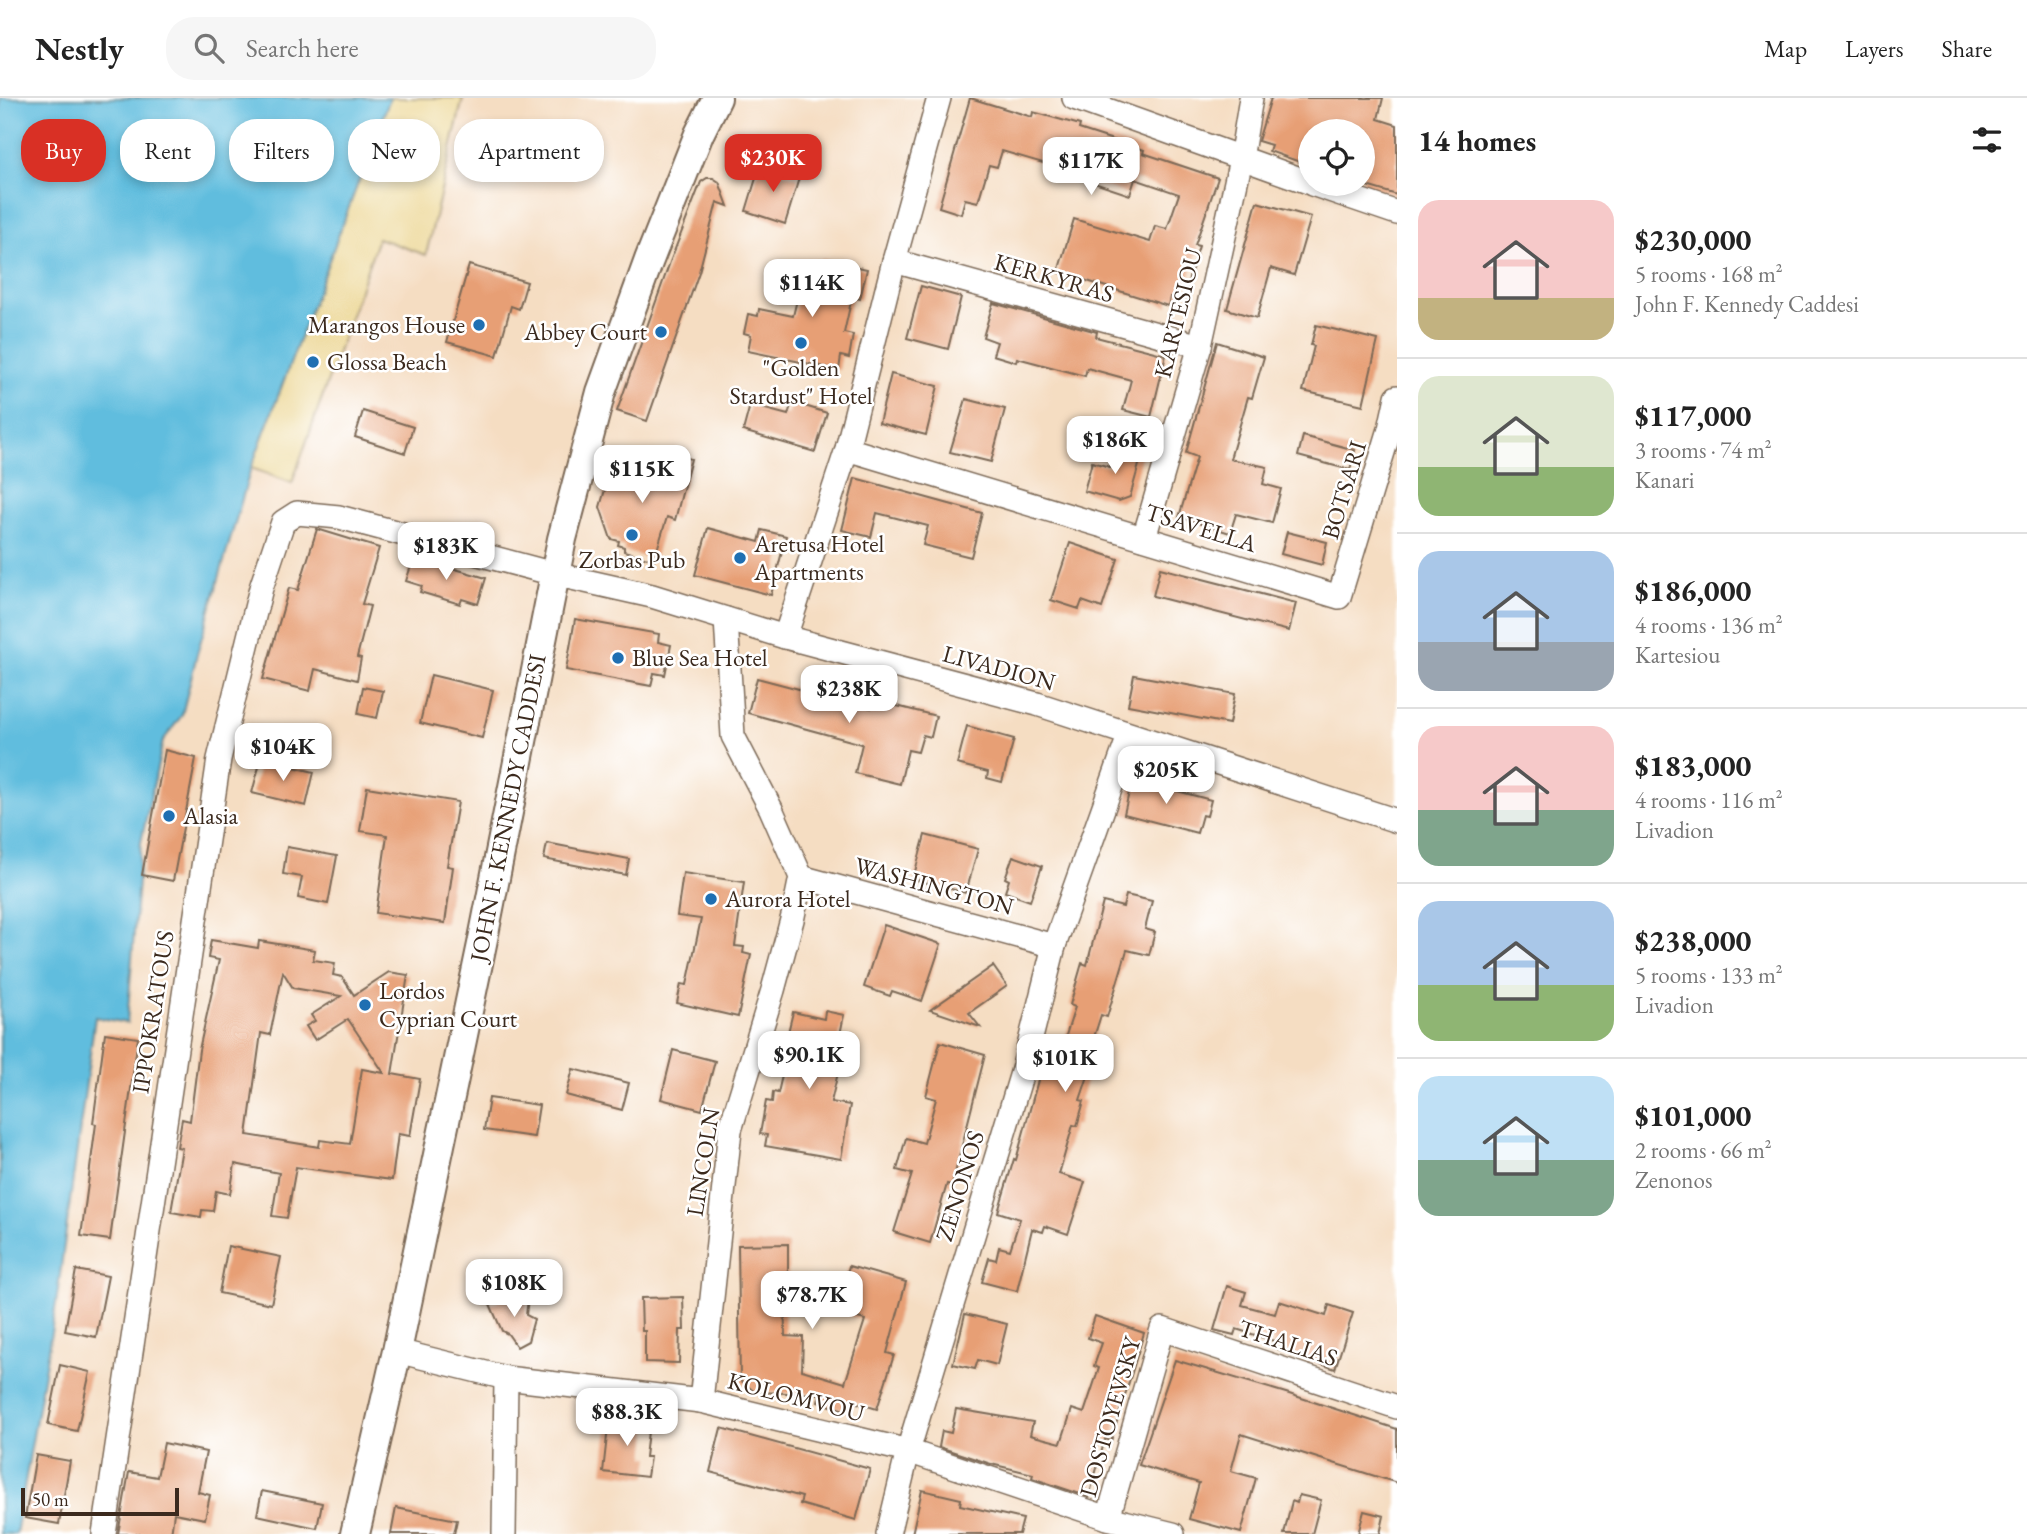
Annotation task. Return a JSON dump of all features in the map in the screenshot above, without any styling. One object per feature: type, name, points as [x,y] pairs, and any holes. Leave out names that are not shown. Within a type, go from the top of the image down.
[{"type":"street","name":"JOHN F. KENNEDY CADDESI","points":[[355,1534],[397,1351],[482,944],[554,574],[601,392],[649,260],[716,98]]},
{"type":"street","points":[[785,637],[847,449],[894,261],[939,98]]},
{"type":"street","points":[[1074,98],[1298,179]]},
{"type":"street","name":"KARTESIOU","points":[[1144,538],[1200,346],[1241,159],[1251,98]]},
{"type":"street","points":[[1345,196],[1397,214]]},
{"type":"street","name":"KERKYRAS","points":[[894,261],[1200,346]]},
{"type":"street","name":"BOTSARI","points":[[1339,597],[1393,430],[1397,397]]},
{"type":"street","name":"TSAVELLA","points":[[847,449],[1339,597]]},
{"type":"street","name":"LIVADION","points":[[297,513],[339,516],[554,574],[652,596],[785,637],[1037,704],[1397,821]]},
{"type":"street","name":"IPPOKRATOUS","points":[[103,1534],[219,759],[261,588],[283,522],[297,513]]},
{"type":"street","points":[[726,619],[733,736],[771,809],[801,877]]},
{"type":"street","name":"ZENONOS","points":[[888,1534],[908,1451],[1024,1066],[1054,946],[1129,736]]},
{"type":"street","name":"WASHINGTON","points":[[801,877],[1054,946]]},
{"type":"street","name":"LINCOLN","points":[[701,1401],[730,1130],[773,990],[801,877]]},
{"type":"street","name":"THALIAS","points":[[1162,1329],[1397,1407]]},
{"type":"street","name":"DOSTOYEVSKY","points":[[1108,1518],[1162,1329]]},
{"type":"street","name":"KOLOMVOU","points":[[397,1351],[506,1378],[701,1401],[908,1451],[1108,1518],[1173,1534]]},
{"type":"street","points":[[504,1534],[506,1378]]},
{"type":"sand","name":"Glossa Beach","points":[[390,98],[463,98],[458,119],[454,119],[454,136],[426,255],[378,238],[292,483],[251,468],[358,182],[440,182],[440,119],[382,119]]},
{"type":"water","points":[[0,98],[390,98],[382,119],[348,119],[348,182],[358,182],[251,468],[182,715],[163,741],[141,842],[127,1023],[95,1017],[56,1304],[16,1534],[0,1534]]},
{"type":"building","points":[[970,98],[1032,117],[1033,112],[1080,125],[1079,129],[1218,178],[1195,245],[1199,246],[1182,301],[1170,297],[1168,306],[1058,272],[1074,219],[1150,242],[1155,226],[1167,229],[1179,194],[1135,179],[1130,195],[1082,179],[1084,175],[1002,151],[997,167],[989,165],[978,202],[965,199],[961,214],[939,207]]},
{"type":"building","points":[[1271,98],[1383,98],[1378,119],[1397,125],[1397,195],[1375,189],[1375,119],[1298,119],[1298,161],[1269,151],[1271,145],[1258,141]]},
{"type":"building","points":[[760,165],[799,178],[785,224],[746,211]]},
{"type":"building","name":"Abbey Court","points":[[707,178],[719,182],[728,206],[717,202],[699,272],[647,421],[617,411],[670,262],[701,182]]},
{"type":"building","points":[[1257,202],[1311,217],[1294,275],[1271,268],[1257,318],[1227,309]]},
{"type":"building","points":[[821,259],[867,269],[860,299],[852,297],[844,333],[853,335],[849,358],[841,356],[839,370],[748,351],[751,335],[744,333],[748,314],[758,316],[759,309],[793,316],[805,267],[818,270]]},
{"type":"building","name":"Marangos House","points":[[469,265],[527,282],[519,309],[511,306],[497,356],[447,342]]},
{"type":"building","points":[[921,286],[961,297],[948,349],[907,338]]},
{"type":"building","points":[[993,303],[1097,332],[1096,337],[1166,355],[1151,417],[1123,410],[1131,380],[1087,368],[1085,376],[1017,358],[1016,362],[993,355],[997,342],[983,337]]},
{"type":"building","points":[[1316,325],[1378,340],[1363,405],[1303,391]]},
{"type":"building","points":[[1217,342],[1264,357],[1252,398],[1248,397],[1230,459],[1267,467],[1263,484],[1281,489],[1272,523],[1236,514],[1230,533],[1179,517],[1197,457],[1186,453]]},
{"type":"building","points":[[891,374],[938,386],[926,435],[879,423]]},
{"type":"building","points":[[966,399],[1005,409],[991,462],[950,452]]},
{"type":"building","points":[[792,402],[827,413],[815,452],[743,431],[750,405],[788,415]]},
{"type":"building","points":[[363,411],[413,427],[405,453],[355,437]]},
{"type":"building","points":[[1303,436],[1355,450],[1350,470],[1298,456]]},
{"type":"building","points":[[1116,447],[1142,454],[1130,497],[1119,501],[1084,491],[1092,462],[1110,467]]},
{"type":"building","points":[[675,455],[691,459],[675,520],[667,517],[654,560],[624,551],[624,547],[618,545],[619,541],[611,539],[600,507],[613,462],[669,479]]},
{"type":"building","points":[[855,478],[982,513],[971,557],[923,545],[928,526],[877,513],[871,537],[842,530]]},
{"type":"building","name":"Aretusa Hotel Apartments","points":[[708,528],[759,542],[762,530],[786,536],[771,595],[695,575]]},
{"type":"building","points":[[317,529],[379,548],[362,604],[370,606],[357,657],[361,658],[357,680],[315,669],[310,691],[263,679],[289,588],[298,590]]},
{"type":"building","points":[[1287,532],[1327,542],[1322,565],[1281,554]]},
{"type":"building","points":[[1070,543],[1118,559],[1102,608],[1082,601],[1079,609],[1051,600]]},
{"type":"building","points":[[414,557],[486,578],[478,604],[462,599],[460,604],[420,592],[422,586],[406,581]]},
{"type":"building","points":[[1160,568],[1296,603],[1289,631],[1153,596]]},
{"type":"building","name":"Blue Sea Hotel","points":[[575,619],[659,634],[658,642],[671,645],[665,675],[654,673],[651,686],[566,670]]},
{"type":"building","points":[[431,675],[493,690],[482,738],[420,723]]},
{"type":"building","points":[[1134,675],[1235,694],[1229,724],[1128,705]]},
{"type":"building","points":[[757,678],[871,708],[873,700],[936,716],[931,737],[923,735],[918,752],[908,750],[900,784],[855,773],[862,744],[748,713]]},
{"type":"building","points":[[363,687],[383,691],[377,718],[358,714]]},
{"type":"building","points":[[967,726],[1014,739],[1002,782],[987,778],[988,772],[957,764]]},
{"type":"building","name":"Alasia","points":[[165,750],[196,758],[173,881],[142,875]]},
{"type":"building","points":[[261,759],[314,772],[306,806],[252,793]]},
{"type":"building","points":[[1132,779],[1211,800],[1207,816],[1202,815],[1197,833],[1124,814]]},
{"type":"building","points":[[367,787],[458,802],[447,866],[453,867],[445,923],[376,913],[387,835],[360,831]]},
{"type":"building","points":[[925,835],[978,849],[966,893],[913,879]]},
{"type":"building","points":[[547,843],[629,859],[626,875],[544,859]]},
{"type":"building","points":[[287,847],[337,856],[328,904],[298,898],[302,877],[283,874]]},
{"type":"building","points":[[1013,856],[1042,866],[1030,901],[1005,892],[1009,880],[1005,878]]},
{"type":"building","points":[[683,873],[744,882],[735,946],[744,947],[743,953],[751,955],[738,1017],[677,1003],[681,984],[687,985],[701,919],[677,916]]},
{"type":"building","points":[[1126,895],[1152,901],[1145,929],[1155,932],[1149,955],[1127,950],[1107,1017],[1101,1015],[1084,1069],[1090,1070],[1080,1100],[1084,1101],[1077,1126],[1073,1125],[1059,1174],[1085,1182],[1068,1234],[1045,1226],[1043,1232],[1032,1229],[1017,1291],[982,1282],[989,1258],[996,1260],[999,1247],[1010,1250],[1020,1219],[998,1212],[1014,1159],[1016,1160],[1048,1044],[1062,1048],[1075,1007],[1070,1005],[1082,963],[1087,965],[1103,902],[1123,907]]},
{"type":"building","points":[[884,925],[941,944],[922,1001],[892,991],[890,996],[864,987]]},
{"type":"building","points":[[211,940],[258,948],[259,941],[315,950],[313,960],[335,963],[333,975],[342,977],[354,995],[389,972],[408,975],[392,1074],[420,1079],[410,1136],[398,1134],[392,1180],[296,1167],[287,1218],[272,1216],[279,1173],[235,1164],[230,1194],[216,1191],[213,1211],[202,1210],[201,1217],[171,1212],[182,1148],[177,1147],[182,1119],[190,1121],[199,1050],[219,960],[208,958]],"holes":[[[283,972],[293,988],[341,996],[311,1015],[315,1021],[306,1026],[315,1040],[348,1019],[384,1073],[362,1069],[350,1144],[320,1140],[319,1147],[247,1135],[261,1033],[270,1035]]]},
{"type":"building","points":[[993,966],[1007,986],[969,1013],[980,1027],[930,1010]]},
{"type":"building","points":[[825,1011],[844,1015],[835,1059],[841,1060],[831,1102],[850,1105],[841,1159],[765,1146],[767,1135],[760,1134],[766,1101],[772,1102],[773,1092],[778,1093],[788,1049],[784,1049],[793,1012],[824,1019]]},
{"type":"building","points":[[105,1033],[138,1038],[110,1240],[81,1236]]},
{"type":"building","points":[[940,1042],[985,1055],[952,1185],[947,1184],[930,1243],[894,1232],[912,1174],[897,1170],[906,1138],[924,1143],[936,1099],[926,1096]]},
{"type":"building","points":[[673,1050],[715,1061],[702,1110],[661,1099]]},
{"type":"building","points":[[573,1069],[629,1083],[622,1110],[566,1095]]},
{"type":"building","points":[[489,1098],[539,1105],[534,1137],[484,1130]]},
{"type":"building","points":[[788,1244],[788,1282],[784,1282],[785,1336],[803,1337],[802,1370],[845,1383],[865,1320],[836,1312],[849,1266],[906,1282],[887,1353],[894,1355],[877,1409],[851,1401],[848,1411],[818,1402],[820,1394],[755,1392],[740,1380],[738,1245]]},
{"type":"building","points":[[228,1246],[281,1257],[271,1304],[219,1293]]},
{"type":"building","points":[[76,1270],[108,1276],[96,1337],[65,1331]]},
{"type":"building","points":[[1227,1286],[1246,1292],[1242,1305],[1275,1314],[1279,1301],[1326,1316],[1329,1305],[1353,1313],[1335,1369],[1272,1347],[1274,1341],[1236,1329],[1234,1335],[1214,1330]]},
{"type":"building","points":[[512,1296],[513,1302],[528,1298],[526,1315],[534,1319],[528,1341],[517,1347],[508,1334],[502,1331],[490,1304]]},
{"type":"building","points":[[683,1297],[684,1330],[680,1330],[679,1363],[645,1362],[641,1298]]},
{"type":"building","points":[[965,1314],[1007,1324],[997,1365],[978,1360],[975,1369],[953,1364]]},
{"type":"building","points":[[1095,1316],[1144,1333],[1111,1441],[1105,1439],[1089,1497],[1032,1478],[1033,1474],[939,1447],[942,1431],[951,1433],[956,1409],[1033,1422],[1030,1435],[1061,1443],[1072,1409],[1084,1413],[1099,1368],[1094,1366],[1102,1343],[1088,1338]]},
{"type":"building","points":[[1175,1360],[1397,1429],[1397,1483],[1241,1434],[1231,1471],[1256,1478],[1241,1533],[1189,1519],[1199,1483],[1139,1465]]},
{"type":"building","points":[[60,1365],[90,1372],[77,1431],[48,1425]]},
{"type":"building","points":[[609,1418],[649,1423],[645,1457],[650,1457],[647,1477],[603,1472]]},
{"type":"building","points":[[721,1428],[870,1469],[856,1520],[800,1504],[802,1497],[710,1472]]},
{"type":"building","points":[[164,1443],[206,1452],[198,1492],[210,1495],[205,1519],[174,1513],[171,1534],[118,1534],[129,1472],[157,1477]]},
{"type":"building","points":[[36,1455],[70,1461],[59,1524],[25,1518]]},
{"type":"building","points":[[922,1490],[961,1499],[960,1505],[1023,1519],[1019,1534],[912,1534]]},
{"type":"building","points":[[262,1491],[322,1503],[317,1528],[257,1515]]},
{"type":"building","points":[[1299,1495],[1321,1500],[1312,1534],[1284,1534],[1292,1501],[1297,1503]]},
{"type":"building","points":[[396,1508],[457,1520],[454,1534],[391,1534]]},
{"type":"building","points":[[1364,1511],[1384,1516],[1380,1534],[1358,1534]]},
{"type":"place","name":"Marangos House","points":[[479,325]]},
{"type":"place","name":"Abbey Court","points":[[661,332]]},
{"type":"place","name":"\"Golden Stardust\" Hotel","points":[[801,343]]},
{"type":"place","name":"Glossa Beach","points":[[313,362]]},
{"type":"place","name":"Zorbas Pub","points":[[632,535]]},
{"type":"place","name":"Aretusa Hotel Apartments","points":[[740,558]]},
{"type":"place","name":"Blue Sea Hotel","points":[[618,658]]},
{"type":"place","name":"Alasia","points":[[169,816]]},
{"type":"place","name":"Aurora Hotel","points":[[711,899]]},
{"type":"place","name":"Lordos Cyprian Court","points":[[365,1005]]}]
